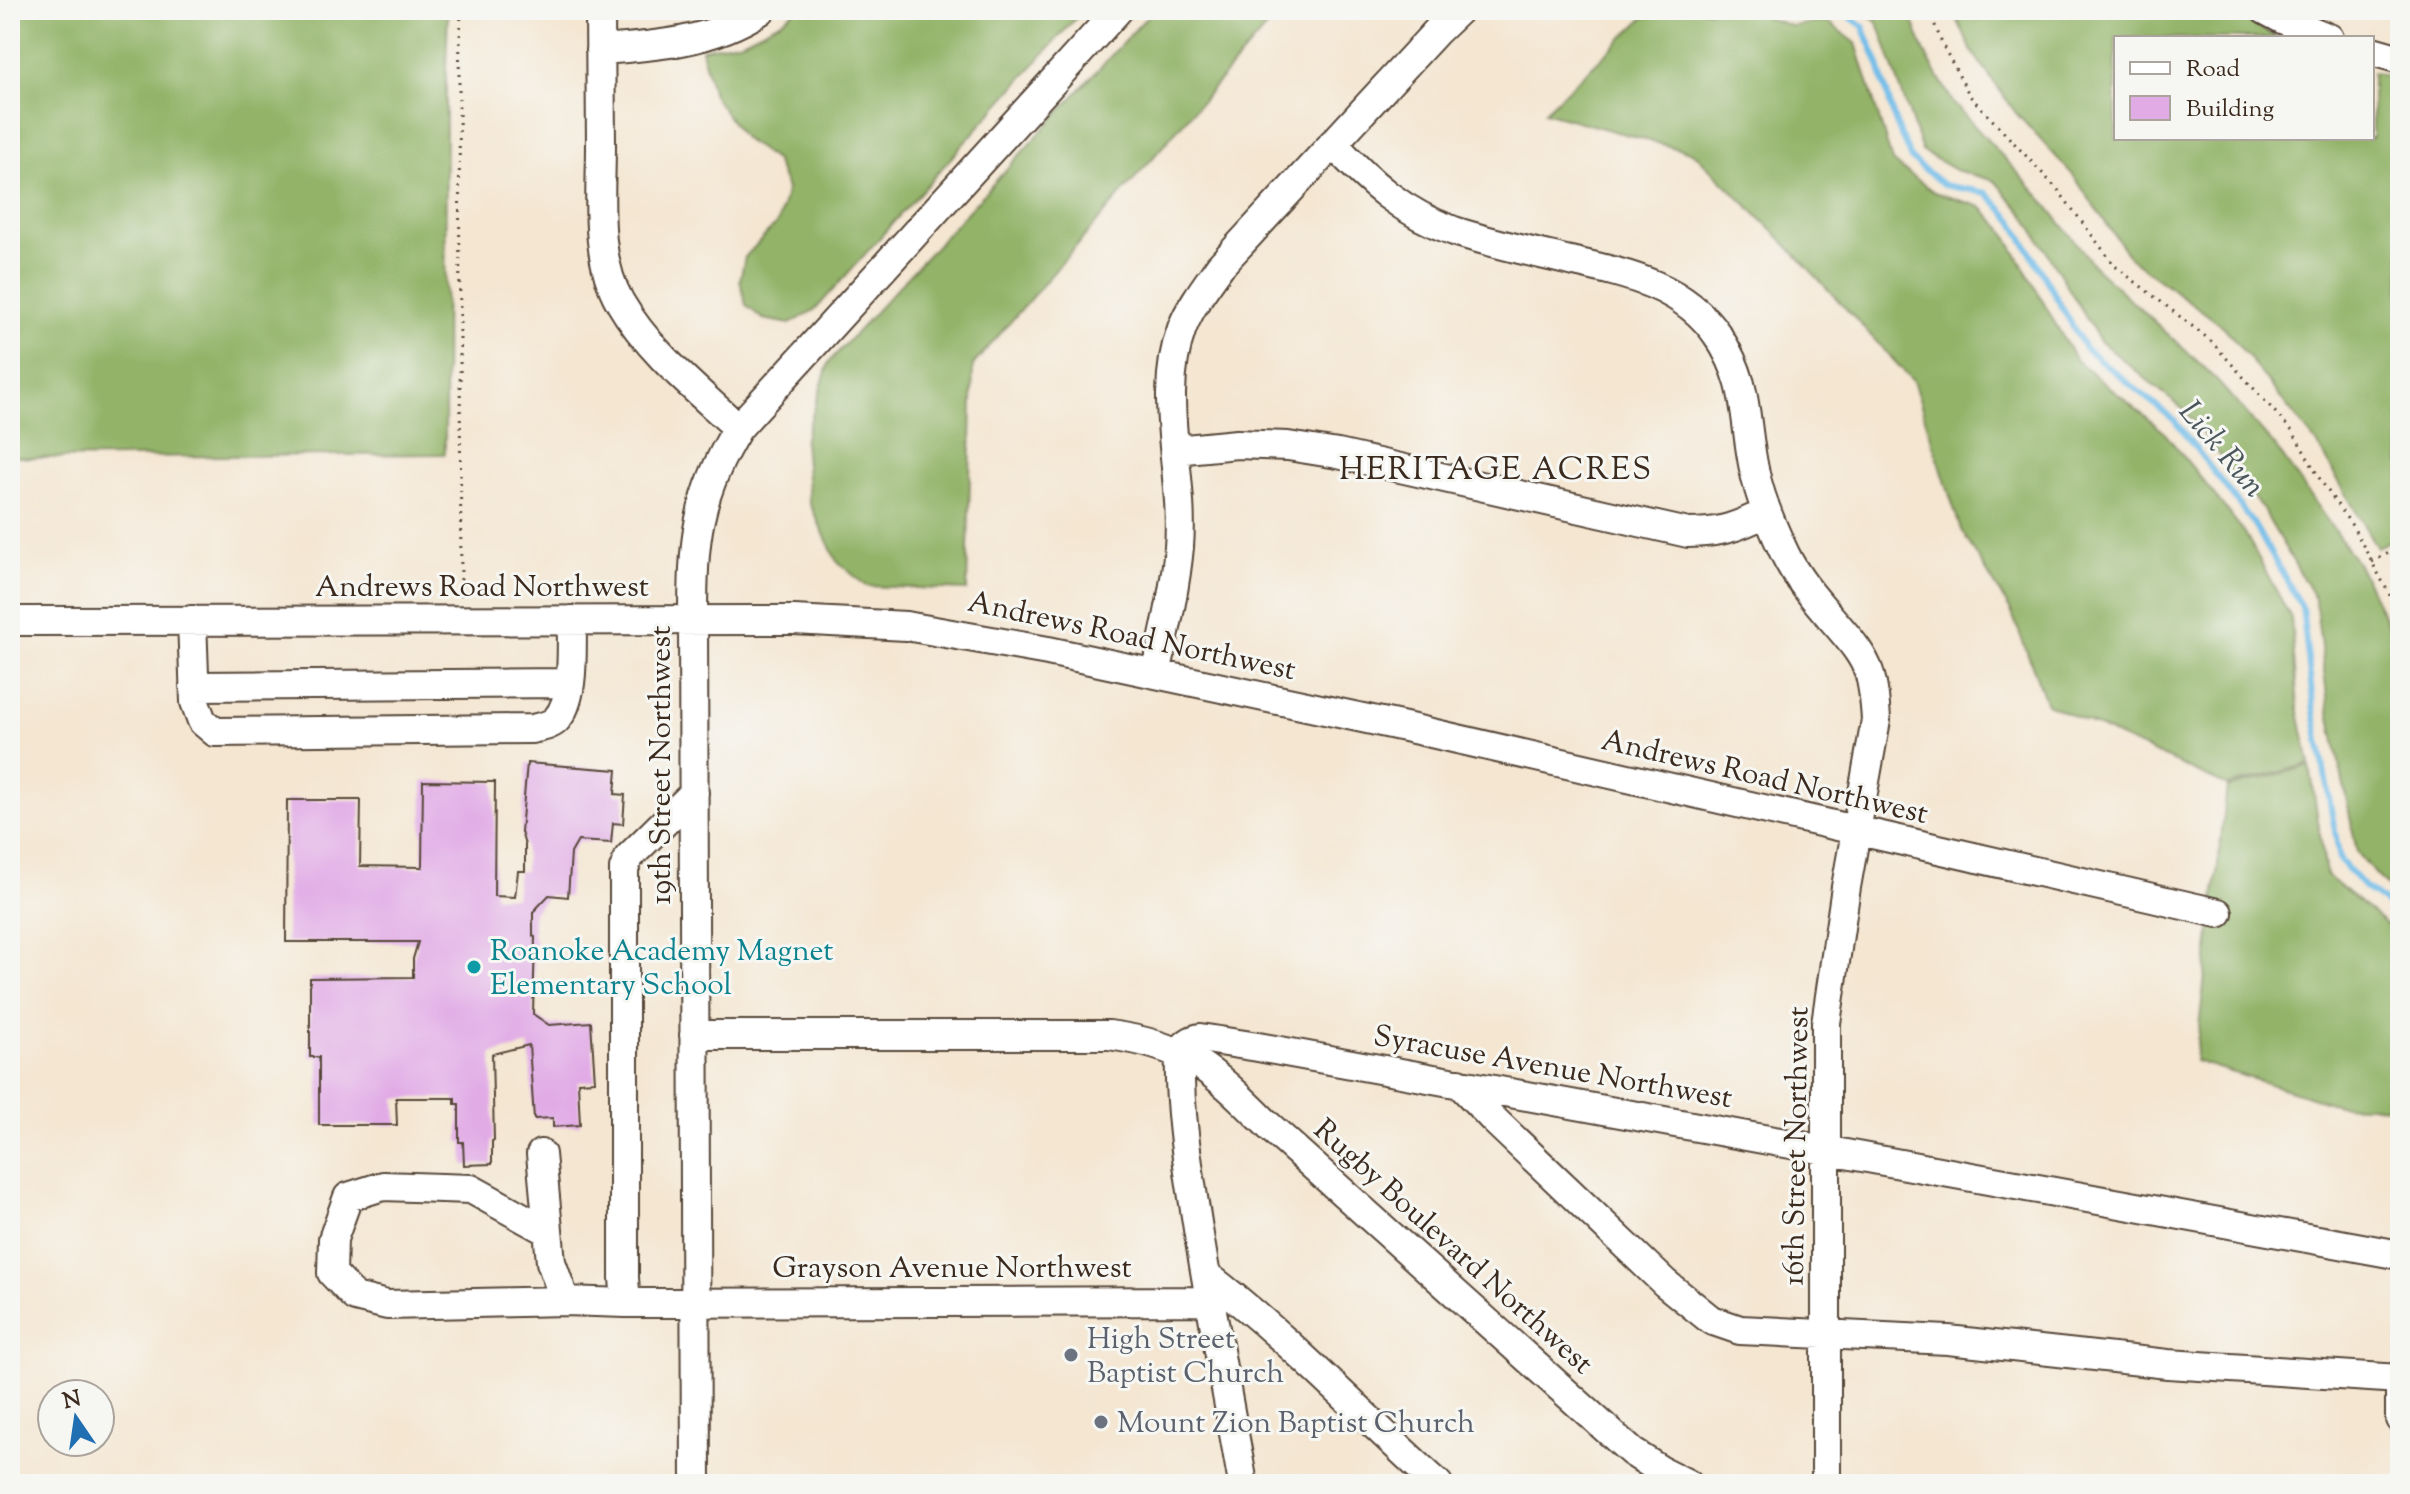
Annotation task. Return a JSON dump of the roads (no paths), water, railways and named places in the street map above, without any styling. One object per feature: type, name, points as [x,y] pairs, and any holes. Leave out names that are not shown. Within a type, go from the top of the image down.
[{"type":"street","points":[[600,10],[601,218],[610,279],[619,301],[639,330],[664,359],[738,428]]},
{"type":"street","points":[[600,50],[657,46],[693,39],[730,27],[761,10]]},
{"type":"street","name":"19th Street Northwest","points":[[696,1484],[693,556],[709,484],[738,428],[1118,10]]},
{"type":"street","points":[[1156,674],[1179,547],[1170,382],[1182,328],[1195,301],[1220,266],[1459,10]]},
{"type":"street","points":[[2265,10],[2324,36]]},
{"type":"street","points":[[2374,52],[2400,59]]},
{"type":"street","name":"16th Street Northwest","points":[[1333,143],[1361,174],[1389,197],[1452,230],[1627,274],[1660,286],[1698,312],[1717,334],[1732,359],[1742,386],[1754,468],[1767,512],[1794,571],[1858,650],[1868,670],[1875,697],[1876,720],[1846,887],[1826,1023],[1826,1484]]},
{"type":"street","points":[[1175,450],[1237,444],[1288,446],[1338,454],[1688,533],[1730,529],[1767,512]]},
{"type":"street","points":[[192,620],[198,714],[215,732],[532,729],[544,726],[556,720],[569,692],[572,620]]},
{"type":"street","name":"Andrews Road Northwest","points":[[10,621],[794,620],[906,626],[1019,645],[1405,727],[2218,913]]},
{"type":"street","points":[[194,686],[570,683]]},
{"type":"street","points":[[626,1303],[624,869],[629,857],[694,793]]},
{"type":"street","points":[[694,1035],[1109,1035],[1140,1039],[1180,1052],[1181,1115],[1243,1484]]},
{"type":"street","name":"Syracuse Avenue Northwest","points":[[1180,1052],[1192,1040],[1200,1038],[2400,1255]]},
{"type":"street","name":"Rugby Boulevard Northwest","points":[[1180,1052],[1207,1067],[1225,1082],[1270,1127],[1632,1452],[1688,1484]]},
{"type":"street","points":[[1459,1083],[1654,1272],[1711,1320],[1740,1330],[1948,1340],[2168,1364],[2400,1378],[2400,1419]]},
{"type":"street","points":[[541,1154],[551,1262],[565,1301]]},
{"type":"street","name":"Grayson Avenue Northwest","points":[[547,1231],[471,1189],[383,1186],[348,1197],[333,1239],[332,1273],[355,1297],[387,1305],[694,1302],[1208,1288]]},
{"type":"street","points":[[1208,1288],[1236,1298],[1438,1484]]},
{"type":"waterway","name":"Lick Run","points":[[1789,10],[1804,10]]},
{"type":"waterway","name":"Lick Run","points":[[1839,10],[1863,26],[1911,159],[1944,185],[1987,193],[2013,221],[2085,348],[2174,420],[2253,523],[2302,607],[2314,712],[2340,860],[2364,887],[2400,914]]},
{"type":"place","name":"Roanoke Academy Magnet Elementary School","points":[[474,967]]},
{"type":"place","name":"High Street Baptist Church","points":[[1071,1355]]},
{"type":"place","name":"Mount Zion Baptist Church","points":[[1101,1422]]},
{"type":"district","name":"HERITAGE ACRES","points":[[1496,468]]}]
